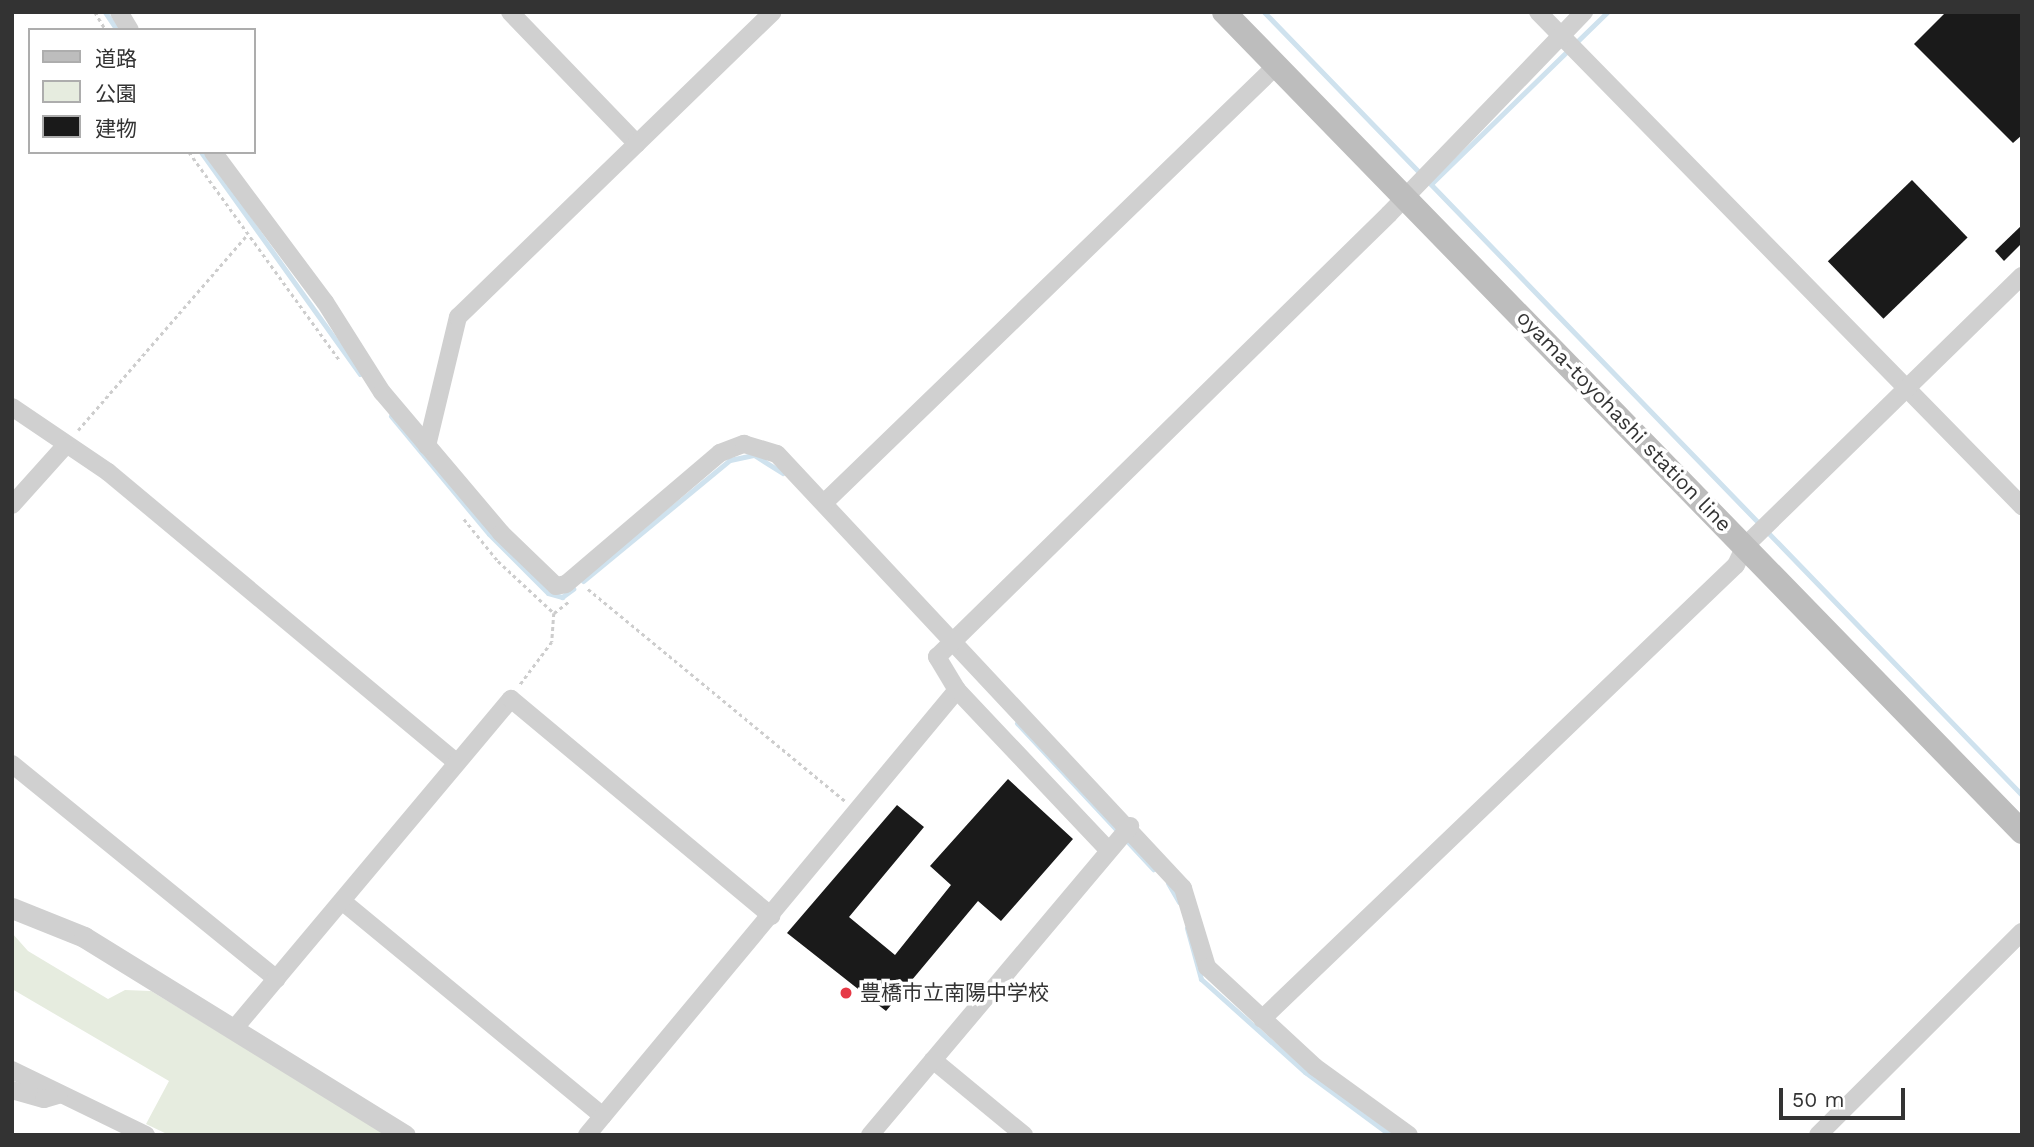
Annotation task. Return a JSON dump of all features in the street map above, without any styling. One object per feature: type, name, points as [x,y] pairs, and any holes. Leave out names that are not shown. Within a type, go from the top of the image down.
[{"type":"main road","name":"oyama-toyohashi station line","points":[[1224,12],[1409,188],[1758,532],[2022,832]]},
{"type":"street","points":[[119,12],[129,28]]},
{"type":"street","points":[[510,12],[637,144]]},
{"type":"street","points":[[428,446],[458,317],[773,12]]},
{"type":"street","points":[[1538,12],[2022,506]]},
{"type":"street","points":[[1113,846],[957,690],[937,657],[1562,37],[1584,12]]},
{"type":"street","points":[[825,502],[1277,65]]},
{"type":"street","points":[[214,154],[325,302],[382,392],[501,533],[556,586],[566,584],[730,447],[744,444],[777,454],[1130,826],[1190,899],[1207,967],[1315,1067],[1409,1135]]},
{"type":"street","points":[[1262,1019],[1736,565],[1758,532],[2022,276]]},
{"type":"street","points":[[12,407],[65,446],[108,472],[455,761]]},
{"type":"street","points":[[12,505],[65,446]]},
{"type":"street","points":[[587,1135],[957,690]]},
{"type":"street","points":[[234,1028],[342,901],[455,761],[511,698],[771,916]]},
{"type":"street","points":[[12,764],[277,979]]},
{"type":"street","points":[[870,1135],[1130,826]]},
{"type":"street","points":[[342,901],[603,1116]]},
{"type":"street","points":[[12,908],[84,937],[405,1135]]},
{"type":"street","points":[[1818,1135],[2022,932]]},
{"type":"street","points":[[933,1060],[1024,1135]]},
{"type":"street","points":[[12,1070],[58,1095],[146,1135]]},
{"type":"street","points":[[12,1090],[44,1099],[58,1095]]},
{"type":"path","points":[[95,12],[105,28]]},
{"type":"path","points":[[65,446],[247,234]]},
{"type":"path","points":[[584,590],[595,592],[858,811]]},
{"type":"path","points":[[554,612],[574,597]]},
{"type":"green space","points":[[12,933],[28,951],[108,999],[125,990],[151,991],[389,1135],[169,1135],[146,1124],[169,1081],[12,989]]},
{"type":"building","points":[[1946,12],[2022,12],[2022,135],[2013,143],[1914,44]]},
{"type":"building","points":[[1912,180],[1968,238],[1883,319],[1828,261]]},
{"type":"building","points":[[2022,225],[2022,243],[2004,261],[1995,251]]},
{"type":"building","points":[[1008,779],[1073,839],[1001,921],[978,901],[886,1011],[787,933],[897,805],[924,827],[849,917],[895,955],[951,885],[930,866]]},
{"type":"waterway","points":[[105,12],[116,28]]},
{"type":"waterway","points":[[1264,12],[2022,795]]},
{"type":"waterway","points":[[1431,184],[1607,12]]},
{"type":"waterway","points":[[202,154],[360,374]]},
{"type":"waterway","points":[[391,416],[489,534],[548,593],[562,597],[573,589]]},
{"type":"waterway","points":[[583,581],[730,460],[754,455],[783,473]]},
{"type":"waterway","points":[[1017,723],[1153,869]]},
{"type":"waterway","points":[[1168,883],[1179,902]]},
{"type":"waterway","points":[[1187,928],[1201,979],[1305,1072],[1390,1135]]},
{"type":"place","name":"豊橋市立南陽中学校","points":[[846,993]]}]
